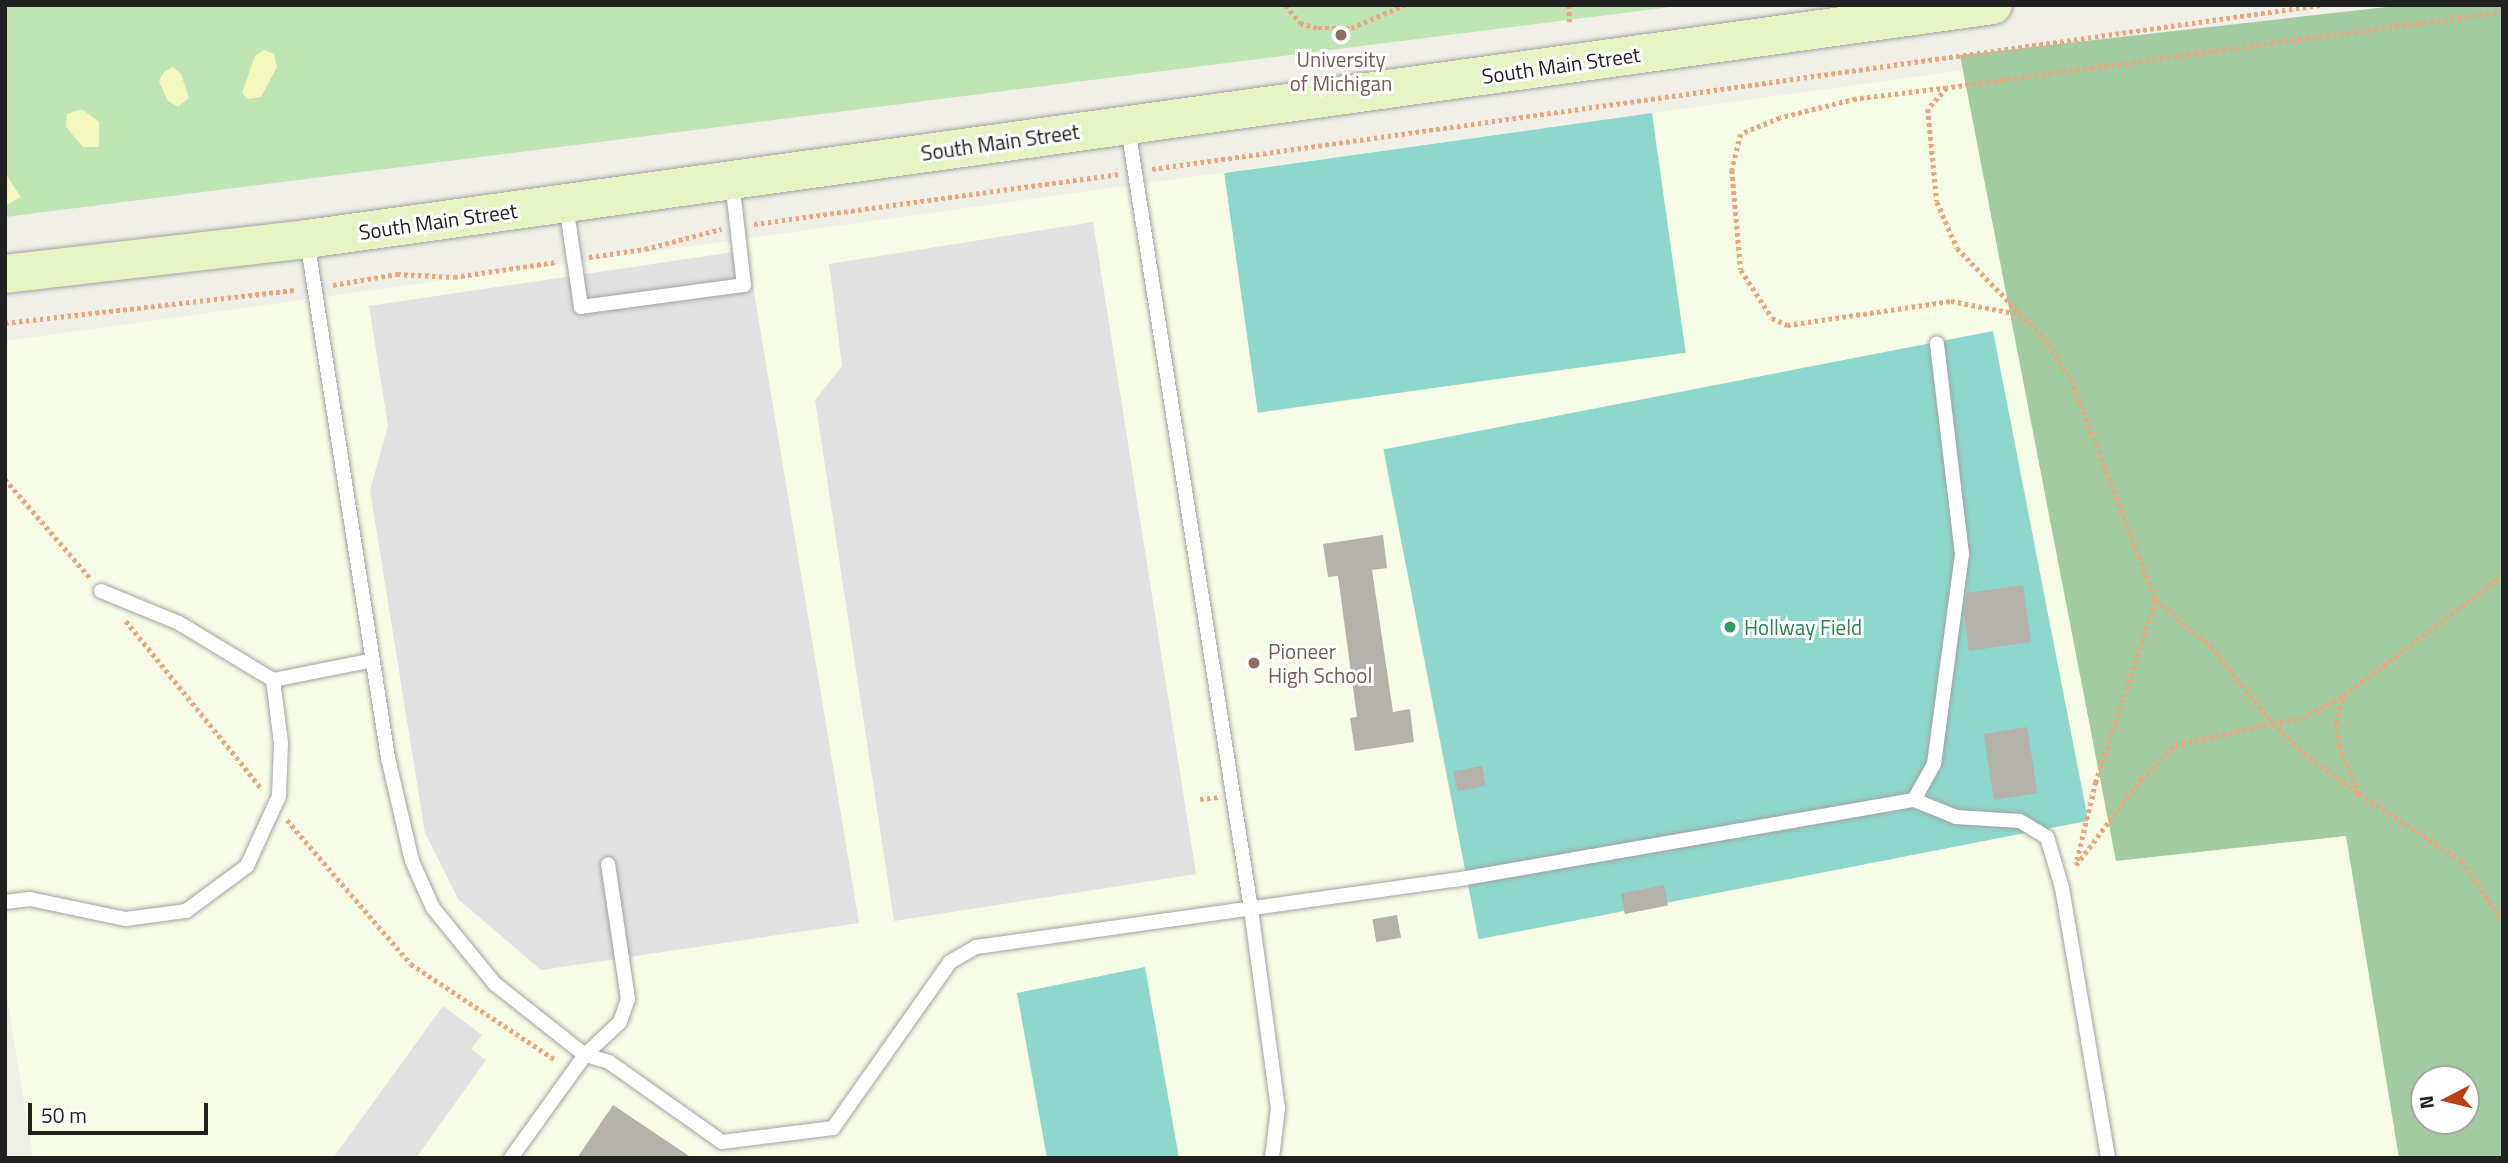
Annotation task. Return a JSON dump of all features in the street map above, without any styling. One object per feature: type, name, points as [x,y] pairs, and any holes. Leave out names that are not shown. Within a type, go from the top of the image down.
[{"type":"main road","name":"South Main Street","points":[[5,274],[307,239],[1993,5]]},
{"type":"lane","points":[[1127,125],[1251,909],[1278,1108],[1272,1158]]},
{"type":"lane","points":[[566,203],[581,307],[744,285],[732,180]]},
{"type":"lane","points":[[307,239],[388,758],[412,861],[433,908],[495,984],[585,1055],[609,1062],[722,1142],[832,1128],[950,962],[976,947],[1455,880],[1914,800],[1956,817],[2020,821],[2047,837],[2062,888],[2108,1158]]},
{"type":"lane","points":[[1914,800],[1934,764],[1962,554],[1937,343]]},
{"type":"lane","points":[[101,591],[179,623],[273,680],[373,660]]},
{"type":"lane","points":[[5,902],[30,899],[126,919],[186,911],[247,866],[279,796],[281,743],[273,680]]},
{"type":"lane","points":[[511,1158],[585,1055],[620,1022],[628,999],[607,864]]},
{"type":"path","points":[[1286,5],[1300,23],[1318,28],[1352,29],[1404,5]]},
{"type":"path","points":[[1569,5],[1570,22]]},
{"type":"path","points":[[1162,167],[2320,5]]},
{"type":"path","points":[[2020,314],[1941,301],[1787,325],[1772,318],[1741,270],[1732,170],[1741,134],[1780,118],[1856,99],[2503,12]]},
{"type":"path","points":[[1947,88],[1928,109],[1937,202],[1957,248],[2044,338],[2071,379],[2156,600],[2211,646],[2273,723],[2304,753],[2359,794],[2462,861],[2503,921]]},
{"type":"path","points":[[2156,600],[2093,794],[2076,865],[2141,779],[2168,751],[2196,737],[2302,718],[2344,695],[2503,575]]},
{"type":"path","points":[[2344,695],[2336,723],[2339,746],[2359,794]]},
{"type":"path","points":[[1200,799],[1219,796]]},
{"type":"shaded area","points":[[5,5],[1687,5],[5,217]]},
{"type":"shaded area","points":[[2405,5],[2503,5],[2503,1158],[2399,1158],[2346,836],[2116,861],[1960,55]]},
{"type":"shaded area","name":"Pioneer High School","points":[[2433,5],[2503,5],[2503,1158],[33,1158],[5,985],[5,341]]},
{"type":"shaded area","points":[[1652,113],[1686,353],[1258,413],[1224,173]]},
{"type":"shaded area","points":[[1093,222],[1196,874],[894,921],[815,400],[842,366],[829,264]]},
{"type":"shaded area","points":[[747,250],[859,923],[541,970],[458,899],[425,833],[370,490],[388,426],[369,306]]},
{"type":"shaded area","name":"Hollway Field","points":[[1993,331],[2088,821],[1479,939],[1383,449]]},
{"type":"shaded area","points":[[1145,967],[1179,1158],[1047,1158],[1017,993]]},
{"type":"shaded area","points":[[443,1006],[482,1035],[471,1049],[486,1060],[416,1158],[333,1158]]},
{"type":"sand","points":[[264,50],[274,54],[277,67],[261,97],[248,99],[242,93],[255,56]]},
{"type":"sand","points":[[173,67],[181,74],[189,98],[178,107],[168,101],[159,82],[164,72]]},
{"type":"sand","points":[[82,109],[99,122],[99,147],[83,147],[66,127],[67,114]]},
{"type":"sand","points":[[5,173],[21,197],[5,206]]},
{"type":"building","points":[[1383,535],[1387,568],[1372,570],[1393,712],[1410,709],[1414,742],[1355,751],[1350,718],[1357,717],[1338,576],[1328,577],[1323,544]]},
{"type":"building","points":[[2023,585],[2031,642],[1969,651],[1964,613],[1967,593]]},
{"type":"building","points":[[2027,727],[2037,793],[1994,800],[1984,734]]},
{"type":"building","points":[[1482,766],[1486,786],[1457,791],[1454,772]]},
{"type":"building","points":[[1664,885],[1668,906],[1625,914],[1621,893]]},
{"type":"building","points":[[1397,915],[1401,938],[1376,942],[1372,919]]},
{"type":"building","points":[[613,1105],[692,1158],[577,1158]]},
{"type":"place","name":"University of Michigan","points":[[1341,35]]},
{"type":"place","name":"Hollway Field","points":[[1730,627]]},
{"type":"place","name":"Pioneer High School","points":[[1254,663]]}]
